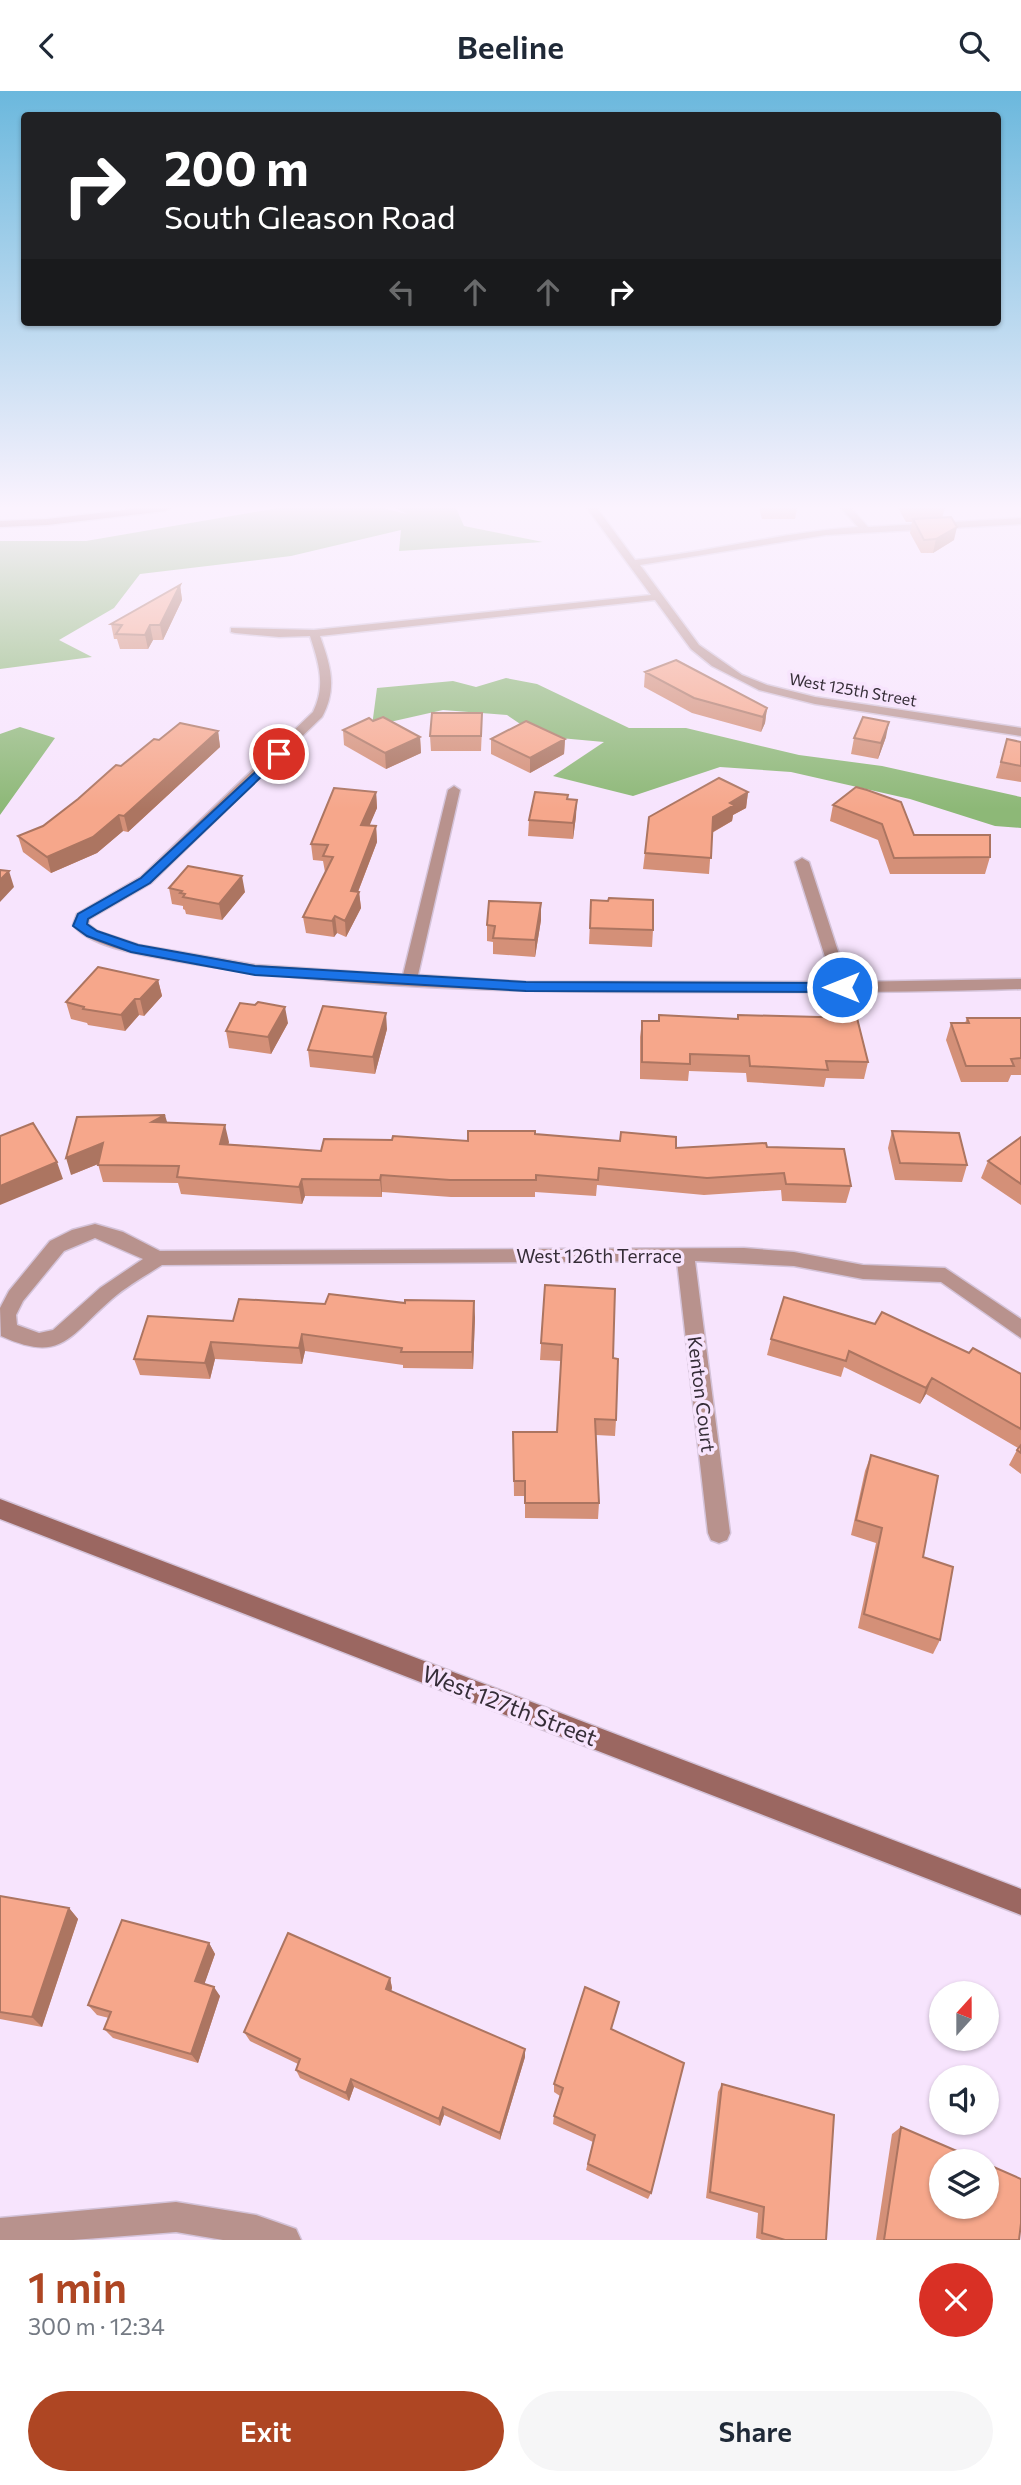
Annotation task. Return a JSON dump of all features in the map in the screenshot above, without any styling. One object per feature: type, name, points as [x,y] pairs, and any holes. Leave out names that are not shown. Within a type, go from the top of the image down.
[{"type":"street","points":[[235,629],[314,633],[551,608]]},
{"type":"street","name":"West 125th Street","points":[[667,608],[695,647],[711,663],[765,687],[829,703],[1021,732]]},
{"type":"street","points":[[314,633],[329,680],[327,697],[318,714],[146,880],[82,917],[80,926],[92,934],[135,949],[255,970],[409,980],[526,987],[950,987],[1021,983]]},
{"type":"street","points":[[409,980],[454,790]]},
{"type":"street","points":[[803,862],[842,987]]},
{"type":"street","name":"West 126th Terrace","points":[[158,1258],[99,1299],[72,1329],[50,1340],[26,1340],[8,1330],[6,1315],[16,1296],[57,1246],[78,1235],[94,1231],[116,1237],[158,1258],[744,1255],[794,1259],[863,1272],[945,1275],[1021,1330]]},
{"type":"street","name":"Kenton Court","points":[[685,1254],[719,1533]]},
{"type":"street","name":"West 127th Street","points":[[0,1509],[1021,1902]]},
{"type":"street","points":[[0,2233],[86,2223],[176,2217],[256,2230],[285,2240]]},
{"type":"green space","points":[[0,608],[114,608],[59,640],[92,657],[0,669]]},
{"type":"green space","points":[[506,678],[537,684],[629,728],[686,728],[799,755],[882,766],[1021,797],[1021,828],[995,826],[910,799],[791,772],[720,767],[633,796],[553,776],[604,742],[538,736],[507,715],[443,710],[372,726],[377,688],[453,681],[476,687]]},
{"type":"green space","points":[[20,727],[55,738],[0,815],[0,734]]},
{"type":"building","points":[[139,608],[168,608],[160,625],[150,625],[145,635],[116,634],[122,625],[111,624]]},
{"type":"building","points":[[676,660],[767,708],[763,717],[694,698],[645,672]]},
{"type":"building","points":[[432,713],[482,713],[481,736],[430,736]]},
{"type":"building","points":[[383,717],[420,737],[385,753],[343,730],[369,718],[373,721]]},
{"type":"building","points":[[863,717],[889,722],[881,743],[854,738]]},
{"type":"building","points":[[526,721],[565,739],[530,758],[491,739]]},
{"type":"building","points":[[180,723],[218,731],[124,816],[119,815],[93,837],[47,857],[18,836],[43,826],[116,765],[121,766],[154,739],[159,740]]},
{"type":"building","points":[[1007,739],[1021,742],[1021,766],[1001,762]]},
{"type":"building","points":[[719,778],[748,792],[730,803],[734,805],[713,817],[711,858],[645,853],[649,817]]},
{"type":"building","points":[[856,787],[901,802],[914,835],[990,835],[990,857],[894,858],[882,824],[833,805]]},
{"type":"building","points":[[334,788],[376,792],[361,825],[376,826],[351,891],[359,892],[345,921],[335,916],[332,921],[303,917],[333,857],[323,856],[328,845],[311,844]]},
{"type":"building","points":[[535,792],[568,795],[567,799],[577,800],[573,823],[529,820]]},
{"type":"building","points":[[188,866],[242,876],[219,904],[183,897],[185,894],[180,893],[182,891],[169,888]]},
{"type":"building","points":[[0,870],[9,871],[0,880]]},
{"type":"building","points":[[609,898],[653,900],[653,930],[590,928],[591,900],[608,901]]},
{"type":"building","points":[[489,901],[541,903],[535,940],[493,938],[495,926],[487,925]]},
{"type":"building","points":[[98,967],[158,980],[121,1015],[83,1009],[84,1007],[66,1002]]},
{"type":"building","points":[[258,1002],[285,1007],[268,1037],[226,1031],[240,1003],[255,1005]]},
{"type":"building","points":[[323,1006],[386,1013],[373,1057],[308,1050]]},
{"type":"building","points":[[659,1015],[738,1019],[738,1015],[857,1018],[868,1062],[826,1061],[828,1070],[750,1066],[749,1056],[690,1054],[690,1064],[642,1062],[642,1021],[659,1021]]},
{"type":"building","points":[[967,1018],[1021,1018],[1021,1058],[1011,1059],[1014,1066],[966,1066],[951,1023],[969,1023]]},
{"type":"building","points":[[165,1115],[152,1122],[225,1125],[220,1144],[321,1151],[324,1139],[392,1140],[393,1136],[468,1141],[468,1131],[535,1131],[535,1134],[620,1141],[621,1132],[676,1137],[676,1148],[766,1143],[767,1147],[844,1149],[851,1186],[786,1184],[784,1173],[707,1178],[599,1168],[598,1180],[536,1175],[536,1180],[450,1180],[381,1175],[380,1180],[302,1179],[299,1187],[177,1177],[179,1166],[98,1165],[103,1143],[66,1158],[77,1117]]},
{"type":"building","points":[[33,1123],[57,1162],[0,1186],[0,1136]]},
{"type":"building","points":[[892,1131],[959,1133],[967,1165],[900,1163]]},
{"type":"building","points":[[1021,1137],[1021,1184],[988,1161]]},
{"type":"building","points":[[545,1285],[615,1289],[613,1358],[618,1359],[616,1420],[595,1419],[599,1503],[525,1503],[525,1481],[514,1481],[513,1432],[557,1432],[562,1345],[541,1343]]},
{"type":"building","points":[[329,1294],[405,1303],[405,1300],[474,1301],[472,1352],[401,1352],[402,1348],[302,1334],[299,1348],[211,1342],[205,1363],[134,1359],[148,1316],[233,1321],[239,1299],[325,1304]]},
{"type":"building","points":[[784,1297],[875,1324],[882,1312],[969,1353],[973,1348],[1021,1374],[1021,1429],[932,1378],[926,1388],[849,1351],[846,1361],[771,1339]]},
{"type":"building","points":[[871,1455],[938,1476],[923,1557],[953,1567],[940,1640],[864,1614],[882,1528],[856,1520]]},
{"type":"building","points":[[0,1896],[69,1908],[32,2017],[0,2012]]},
{"type":"building","points":[[122,1920],[209,1943],[195,1981],[214,1987],[191,2054],[104,2029],[111,2012],[88,2005]]},
{"type":"building","points":[[288,1933],[390,1978],[386,1989],[525,2049],[500,2133],[443,2107],[439,2119],[351,2079],[346,2093],[296,2070],[300,2059],[244,2032]]},
{"type":"building","points":[[585,1987],[619,2002],[611,2029],[684,2063],[651,2193],[588,2164],[595,2135],[554,2116],[563,2088],[554,2084]]},
{"type":"building","points":[[722,2084],[834,2115],[826,2240],[785,2240],[762,2233],[764,2207],[710,2192]]},
{"type":"building","points":[[901,2127],[952,2149],[929,2149],[929,2219],[999,2219],[999,2169],[1021,2179],[1019,2240],[884,2240]]},
{"type":"route","points":[[279,754],[146,880],[82,917],[80,926],[92,934],[135,949],[255,970],[526,987],[842,987]]}]
